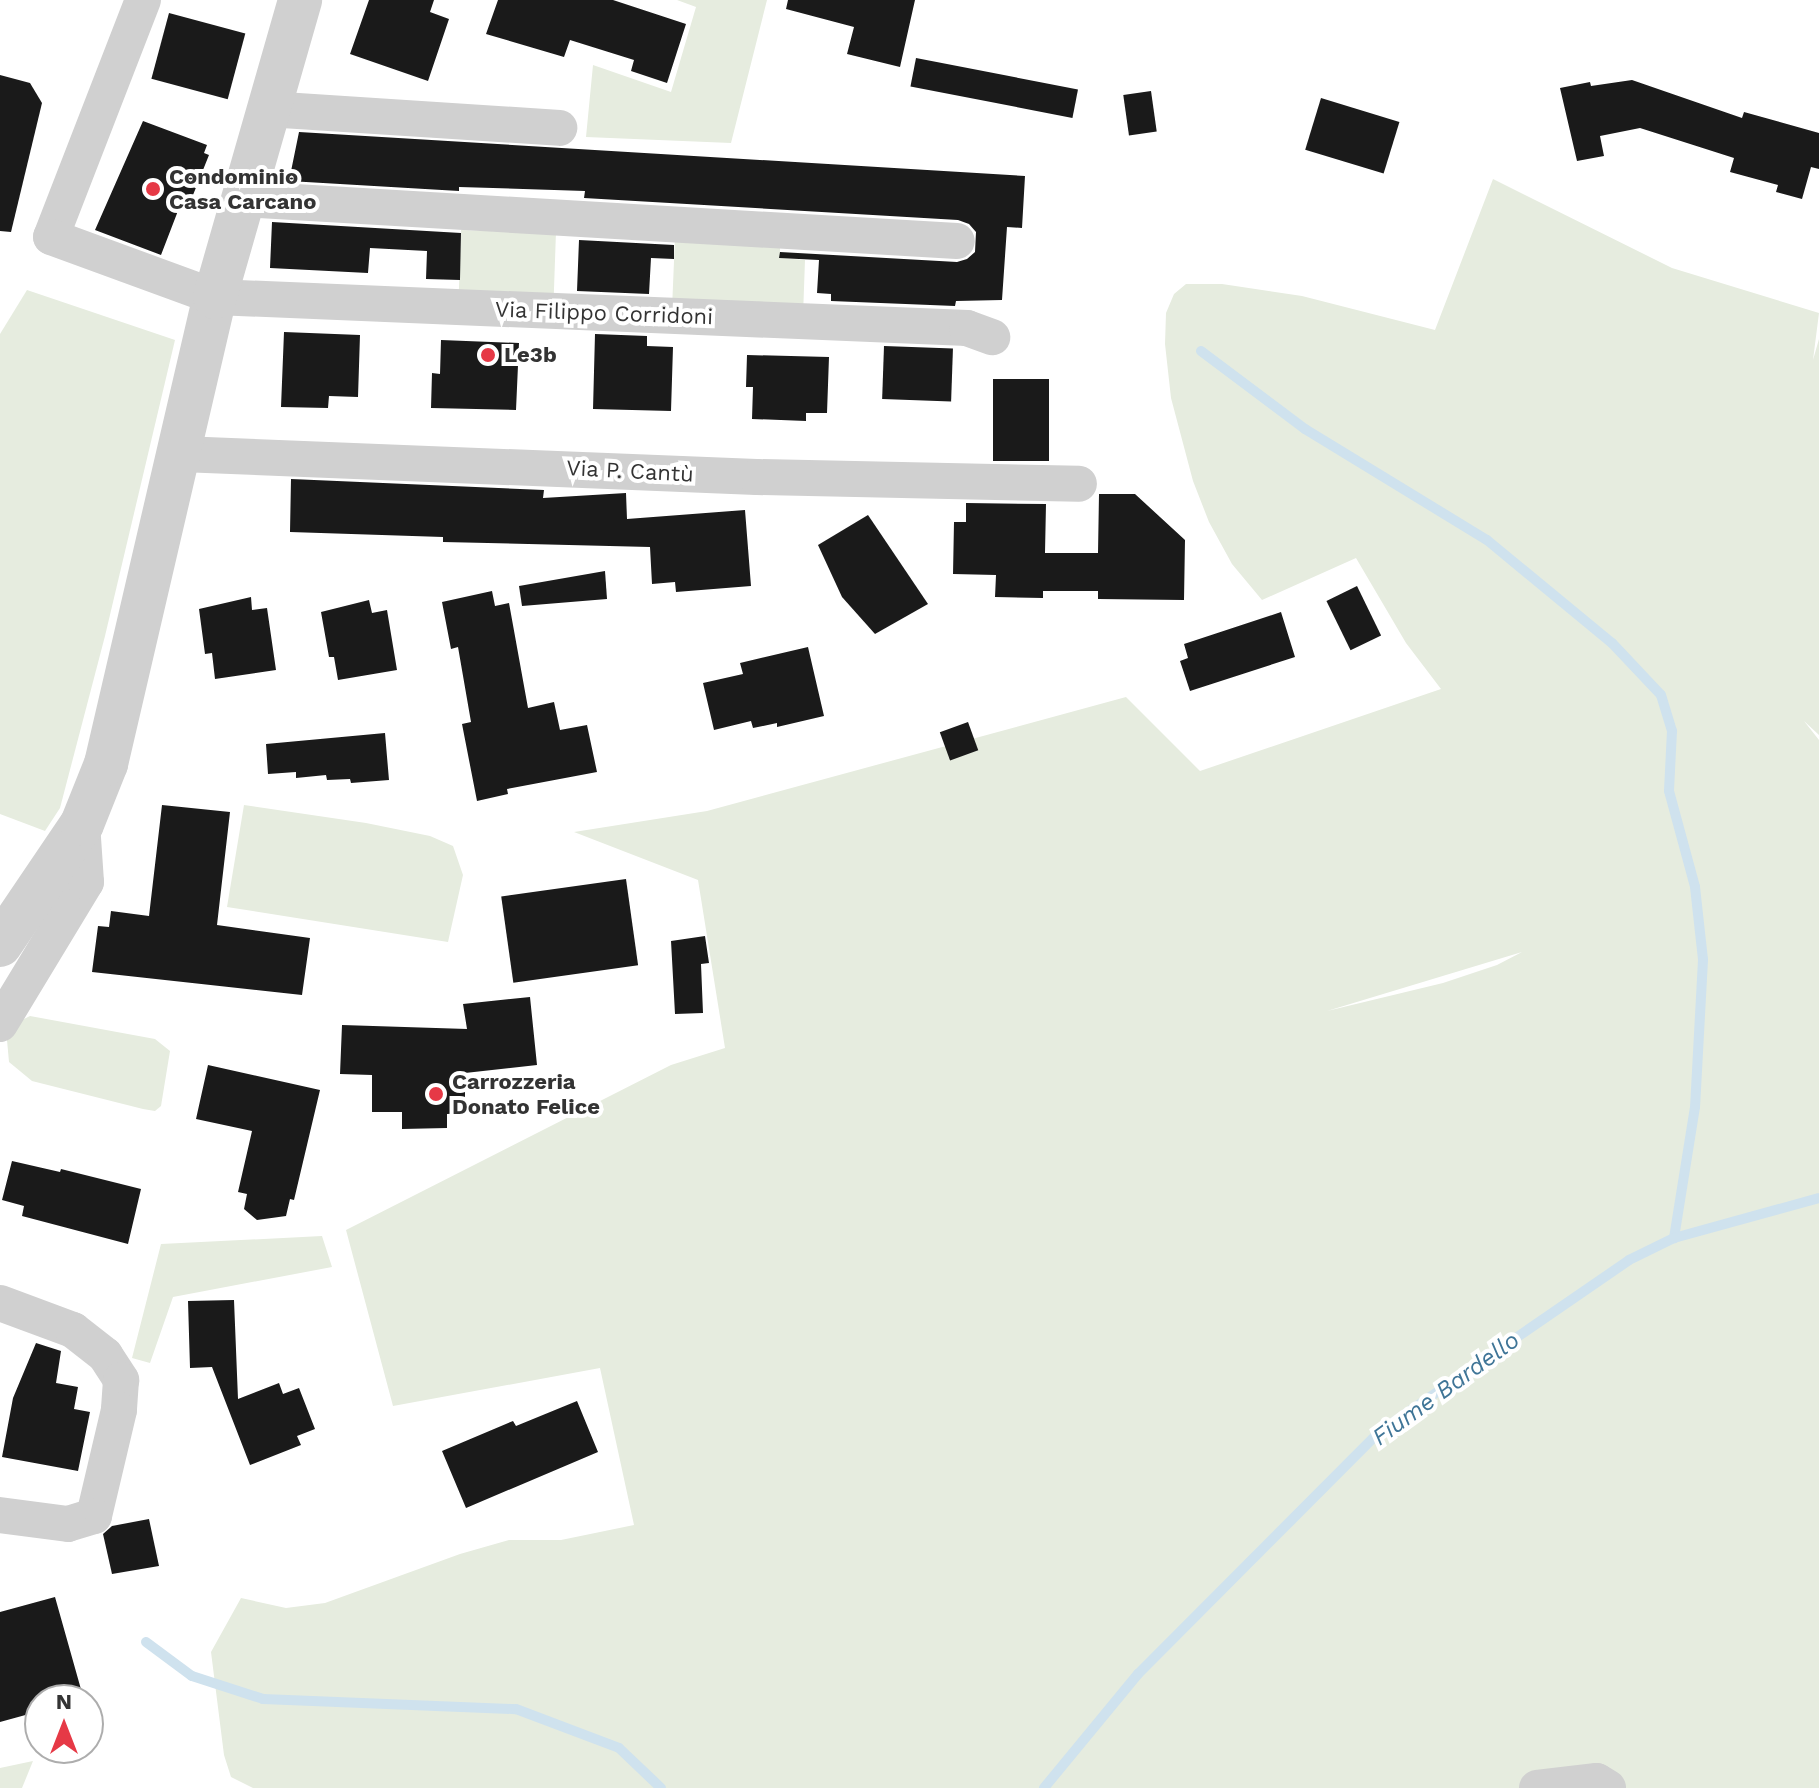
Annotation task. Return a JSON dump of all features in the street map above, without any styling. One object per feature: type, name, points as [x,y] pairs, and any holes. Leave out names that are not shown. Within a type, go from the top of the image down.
[{"type":"street","name":"Via Filippo Corridoni","points":[[143,0],[51,237],[215,297],[967,328],[992,337]]},
{"type":"street","points":[[0,945],[82,824],[106,764],[181,454],[215,297],[300,0]]},
{"type":"street","points":[[267,109],[559,128]]},
{"type":"street","points":[[243,199],[957,241]]},
{"type":"street","name":"Via P. Cantù","points":[[181,454],[757,477],[1079,484]]},
{"type":"street","points":[[0,1024],[86,882],[82,824]]},
{"type":"street","points":[[0,1303],[73,1330],[105,1355],[121,1380],[119,1410],[94,1516],[68,1524],[0,1515]]},
{"type":"street","points":[[1537,1788],[1597,1781],[1608,1788]]},
{"type":"shaded area","points":[[677,0],[767,0],[731,143],[586,137],[593,65],[671,92],[696,7]]},
{"type":"shaded area","points":[[1493,179],[1672,268],[1819,313],[1813,360],[1819,339],[1819,735],[1804,721],[1819,740],[1819,1788],[253,1788],[231,1777],[224,1755],[211,1652],[241,1598],[286,1608],[325,1603],[460,1554],[509,1540],[561,1540],[634,1525],[600,1368],[393,1406],[346,1230],[671,1065],[725,1048],[698,880],[574,832],[707,811],[1126,697],[1200,771],[1441,689],[1406,643],[1356,558],[1262,600],[1232,564],[1209,522],[1193,481],[1171,398],[1165,344],[1166,313],[1174,294],[1186,284],[1222,284],[1302,296],[1435,330]],"holes":[[[1522,952],[1497,965],[1443,983],[1327,1011]]]},
{"type":"shaded area","points":[[461,230],[556,233],[553,305],[458,302]]},
{"type":"shaded area","points":[[675,237],[780,243],[780,258],[805,260],[803,316],[672,309]]},
{"type":"shaded area","points":[[27,290],[175,340],[105,636],[60,808],[45,831],[0,814],[0,334]]},
{"type":"shaded area","points":[[244,805],[366,823],[430,836],[453,846],[463,875],[448,942],[227,907]]},
{"type":"shaded area","points":[[30,1016],[155,1039],[170,1051],[161,1106],[155,1111],[143,1109],[32,1081],[9,1062],[7,1040],[18,1022]]},
{"type":"shaded area","points":[[322,1236],[332,1267],[173,1297],[150,1363],[132,1358],[161,1244]]},
{"type":"shaded area","points":[[32,1764],[22,1788],[0,1788],[0,1768]]},
{"type":"building","points":[[369,0],[434,0],[430,12],[449,19],[428,81],[350,54]]},
{"type":"building","points":[[498,0],[613,0],[686,24],[667,83],[631,71],[634,60],[570,40],[564,57],[486,34]]},
{"type":"building","points":[[788,0],[915,0],[900,67],[847,54],[854,27],[786,9]]},
{"type":"building","points":[[169,13],[245,33],[228,99],[151,79]]},
{"type":"building","points":[[916,58],[1078,89],[1072,118],[910,86]]},
{"type":"building","points":[[0,75],[30,83],[42,103],[11,232],[0,231]]},
{"type":"building","points":[[1632,80],[1742,118],[1744,112],[1819,133],[1819,169],[1811,167],[1802,199],[1776,192],[1778,185],[1730,172],[1734,158],[1640,128],[1600,136],[1604,156],[1577,161],[1560,88],[1590,82],[1591,86]]},
{"type":"building","points":[[1151,91],[1157,132],[1129,135],[1123,95]]},
{"type":"building","points":[[1321,98],[1399,122],[1384,174],[1305,150]]},
{"type":"building","name":"Condominio Casa Carcano","points":[[143,121],[207,145],[204,153],[209,155],[189,205],[181,203],[161,255],[95,230]]},
{"type":"building","points":[[299,132],[1025,176],[1022,228],[1007,227],[1002,300],[956,301],[955,306],[831,301],[831,294],[817,293],[819,260],[779,258],[780,252],[957,262],[975,252],[976,232],[969,224],[958,220],[584,198],[585,191],[459,187],[459,191],[289,181]]},
{"type":"building","points":[[272,222],[461,233],[460,280],[426,279],[427,251],[370,248],[368,273],[270,268]]},
{"type":"building","points":[[579,240],[674,245],[674,259],[651,258],[649,294],[577,291]]},
{"type":"building","points":[[284,332],[360,335],[358,397],[329,396],[328,408],[281,407]]},
{"type":"building","points":[[595,334],[647,336],[647,346],[673,347],[671,411],[593,409]]},
{"type":"building","points":[[441,340],[519,343],[516,410],[431,408],[432,373],[440,374]]},
{"type":"building","points":[[884,346],[953,348],[951,401],[882,399]]},
{"type":"building","points":[[747,355],[829,357],[827,413],[806,413],[806,421],[752,419],[753,387],[746,387]]},
{"type":"building","points":[[993,379],[1049,379],[1049,461],[993,461]]},
{"type":"building","points":[[291,479],[544,490],[543,498],[626,493],[627,519],[745,510],[751,586],[676,592],[675,582],[652,584],[650,547],[443,542],[443,537],[290,532]]},
{"type":"building","points":[[1099,494],[1135,494],[1185,540],[1184,600],[1098,599],[1098,591],[1043,591],[1043,598],[995,597],[996,575],[953,574],[954,522],[966,522],[966,503],[1046,504],[1045,553],[1098,553]]},
{"type":"building","points":[[868,515],[928,604],[875,634],[842,597],[818,545]]},
{"type":"building","points":[[605,571],[607,599],[522,606],[519,586]]},
{"type":"building","points":[[1357,586],[1381,635],[1351,650],[1326,601]]},
{"type":"building","points":[[492,591],[495,606],[509,603],[528,708],[554,702],[560,730],[587,725],[597,772],[507,789],[508,794],[477,801],[462,724],[471,722],[458,647],[451,649],[442,602]]},
{"type":"building","points":[[251,597],[252,610],[267,608],[276,670],[215,679],[212,653],[205,654],[199,609]]},
{"type":"building","points":[[369,600],[372,613],[387,610],[397,670],[338,680],[334,657],[329,657],[321,612]]},
{"type":"building","points":[[1281,612],[1295,657],[1190,691],[1180,661],[1188,658],[1184,644]]},
{"type":"building","points":[[808,647],[824,716],[777,727],[777,723],[753,728],[751,721],[714,730],[703,683],[743,674],[740,663]]},
{"type":"building","points":[[968,722],[978,750],[950,760],[940,732]]},
{"type":"building","points":[[385,733],[389,780],[351,783],[350,779],[327,780],[326,775],[296,778],[296,772],[268,774],[266,744]]},
{"type":"building","points":[[162,805],[230,812],[217,925],[310,938],[302,995],[92,972],[98,926],[109,927],[111,911],[149,916]]},
{"type":"building","points":[[626,879],[638,965],[513,983],[501,897]]},
{"type":"building","points":[[705,936],[709,963],[701,964],[703,1013],[675,1014],[671,941]]},
{"type":"building","points":[[530,997],[537,1065],[465,1073],[465,1113],[447,1114],[447,1128],[402,1129],[402,1112],[372,1112],[372,1075],[340,1074],[342,1025],[467,1029],[463,1004]]},
{"type":"building","points":[[208,1065],[320,1090],[294,1200],[290,1199],[286,1216],[257,1220],[244,1209],[247,1194],[238,1192],[252,1131],[196,1119]]},
{"type":"building","points":[[12,1161],[60,1172],[61,1169],[141,1189],[128,1244],[22,1216],[24,1206],[2,1200]]},
{"type":"building","points":[[234,1300],[238,1399],[279,1383],[283,1394],[299,1388],[315,1429],[297,1436],[301,1445],[250,1465],[212,1367],[190,1368],[188,1301]]},
{"type":"building","points":[[36,1343],[61,1351],[56,1383],[78,1387],[74,1409],[90,1412],[78,1471],[2,1457],[13,1398]]},
{"type":"building","points":[[577,1401],[598,1452],[466,1508],[442,1451],[513,1421],[516,1426]]},
{"type":"building","points":[[149,1519],[159,1566],[112,1574],[103,1534],[112,1526]]},
{"type":"building","points":[[55,1597],[79,1684],[24,1684],[24,1715],[0,1722],[0,1612]]},
{"type":"waterway","points":[[1201,351],[1305,429],[1487,540],[1612,643],[1661,695],[1672,731],[1669,791],[1695,887],[1703,960],[1695,1107],[1674,1238]]},
{"type":"waterway","name":"Fiume Bardello","points":[[1044,1788],[1138,1674],[1379,1432],[1629,1260],[1674,1238],[1819,1198]]},
{"type":"waterway","points":[[146,1642],[192,1676],[263,1699],[516,1709],[619,1748],[661,1788]]},
{"type":"place","name":"Condominio Casa Carcano","points":[[153,189]]},
{"type":"place","name":"Le3b","points":[[488,355]]},
{"type":"place","name":"Carrozzeria Donato Felice","points":[[436,1094]]}]
